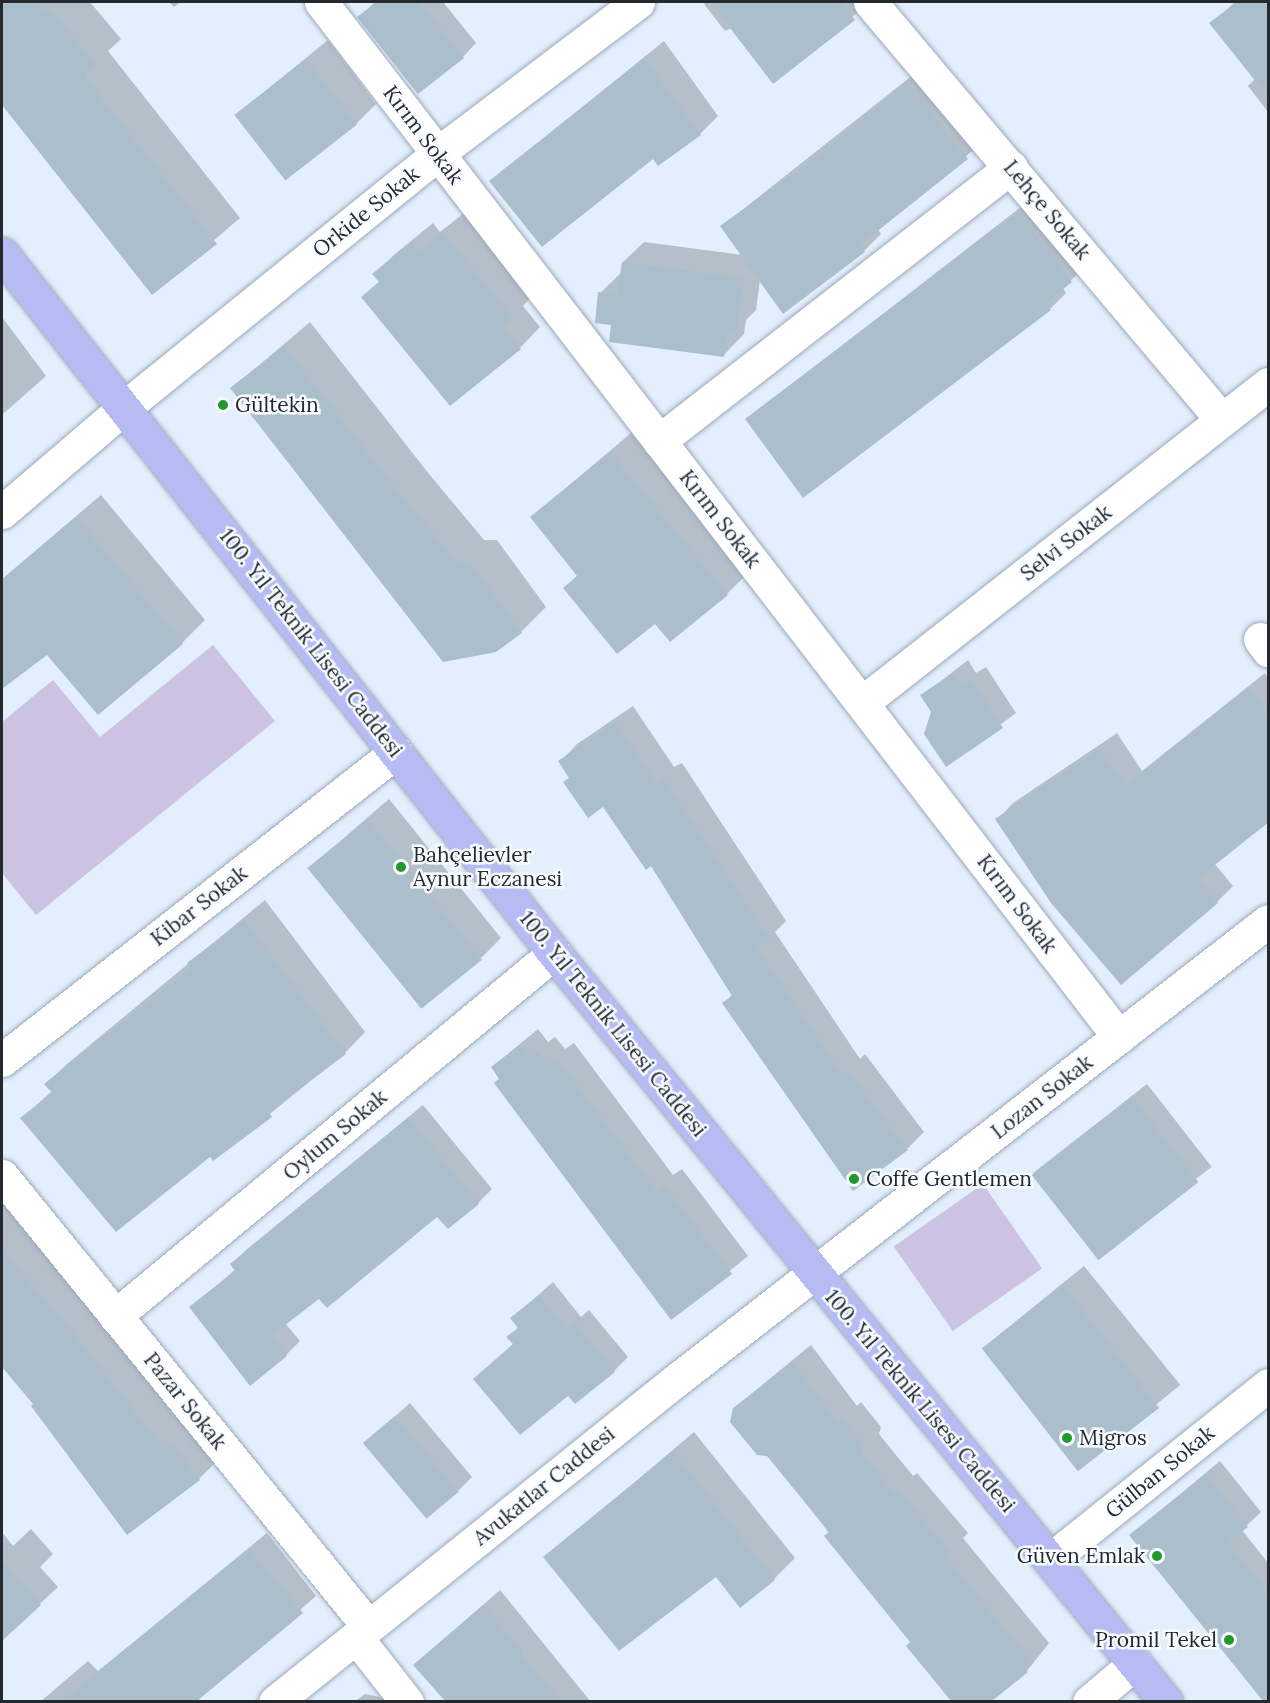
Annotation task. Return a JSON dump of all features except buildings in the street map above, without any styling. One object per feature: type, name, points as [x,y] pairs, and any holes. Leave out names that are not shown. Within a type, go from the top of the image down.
[{"type":"main road","name":"100. Yıl Teknik Lisesi Caddesi","points":[[2,254],[554,953],[1166,1701]]},
{"type":"street","name":"Kırım Sokak","points":[[321,2],[863,702],[1119,1037]]},
{"type":"street","name":"Orkide Sokak","points":[[2,512],[125,407],[437,154],[638,2]]},
{"type":"street","name":"Lehçe Sokak","points":[[870,2],[1222,420]]},
{"type":"street","points":[[659,441],[1011,167]]},
{"type":"street","name":"Selvi Sokak","points":[[863,702],[1269,384]]},
{"type":"street","name":"Kibar Sokak","points":[[2,1060],[396,752]]},
{"type":"street","name":"Lozan Sokak","points":[[815,1274],[1269,921]]},
{"type":"street","name":"Oylum Sokak","points":[[116,1316],[554,953]]},
{"type":"street","name":"Pazar Sokak","points":[[2,1176],[116,1316],[362,1631],[406,1701]]},
{"type":"street","name":"Avukatlar Caddesi","points":[[275,1701],[815,1274]]},
{"type":"street","name":"Gülban Sokak","points":[[1051,1559],[1269,1385]]},
{"type":"street","points":[[1089,1701],[1135,1663]]},
{"type":"shaded area","points":[[213,645],[275,721],[36,915],[2,873],[2,722],[53,680],[100,737]]},
{"type":"shaded area","points":[[983,1184],[1042,1268],[953,1331],[894,1247]]},
{"type":"place","name":"Gültekin","points":[[223,405]]},
{"type":"place","name":"Bahçelievler Aynur Eczanesi","points":[[401,867]]},
{"type":"place","name":"Coffe Gentlemen","points":[[854,1179]]},
{"type":"place","name":"Migros","points":[[1067,1438]]},
{"type":"place","name":"Güven Emlak","points":[[1157,1556]]},
{"type":"place","name":"Promil Tekel","points":[[1229,1640]]}]
